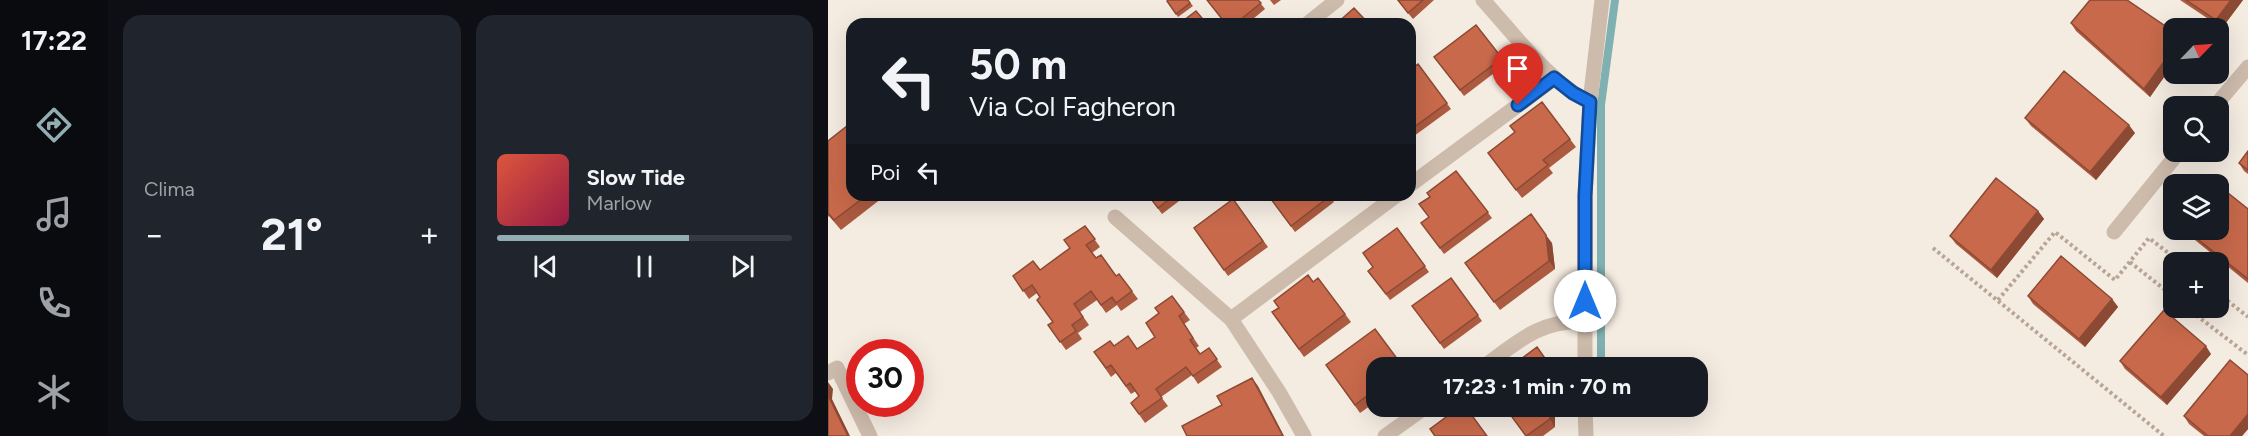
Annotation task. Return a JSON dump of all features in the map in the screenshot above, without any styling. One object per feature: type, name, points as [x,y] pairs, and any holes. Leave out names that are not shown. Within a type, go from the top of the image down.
[{"type":"street","points":[[1314,18],[1337,0]]},
{"type":"street","points":[[1483,0],[1554,78],[1573,93],[1590,102]]},
{"type":"street","points":[[1585,357],[1585,196],[1590,102],[1602,0]]},
{"type":"street","points":[[2224,96],[2248,67]]},
{"type":"street","points":[[1416,181],[1554,78]]},
{"type":"street","points":[[2114,231],[2171,162]]},
{"type":"street","points":[[1232,319],[1389,201]]},
{"type":"street","points":[[1115,218],[1232,319],[1304,436]]},
{"type":"street","points":[[1497,357],[1535,330],[1568,321],[1585,322]]},
{"type":"street","points":[[828,373],[837,368],[870,436]]},
{"type":"street","points":[[1385,436],[1412,417]]},
{"type":"street","points":[[1586,417],[1586,436]]},
{"type":"path","points":[[1998,300],[2055,232],[2115,280],[2149,238],[2167,252]]},
{"type":"path","points":[[1933,248],[2164,436]]},
{"type":"path","points":[[2130,262],[2163,288]]},
{"type":"path","points":[[2229,302],[2248,317]]},
{"type":"path","points":[[2200,318],[2248,355]]},
{"type":"building","points":[[1168,0],[1188,0],[1190,3],[1176,14]]},
{"type":"building","points":[[1207,0],[1258,0],[1261,3],[1242,18],[1221,18]]},
{"type":"building","points":[[1398,0],[1423,0],[1408,13]]},
{"type":"building","points":[[2090,0],[2127,0],[2163,25],[2163,63],[2144,89],[2071,23]]},
{"type":"building","points":[[2186,0],[2231,0],[2218,18],[2213,18]]},
{"type":"building","points":[[1354,8],[1363,18],[1343,18]]},
{"type":"building","points":[[1196,11],[1202,18],[1187,18]]},
{"type":"building","points":[[1476,25],[1502,58],[1460,90],[1434,57]]},
{"type":"building","points":[[1418,64],[1447,103],[1416,126],[1416,66]]},
{"type":"building","points":[[2064,71],[2129,125],[2090,172],[2025,118]]},
{"type":"building","points":[[1542,102],[1570,139],[1543,160],[1548,165],[1516,190],[1488,153],[1515,132],[1510,126]]},
{"type":"building","points":[[846,127],[846,201],[859,201],[834,220],[828,213],[828,141]]},
{"type":"building","points":[[2248,151],[2248,170],[2239,163]]},
{"type":"building","points":[[1456,171],[1488,212],[1440,248],[1421,223],[1429,217],[1419,204],[1430,197],[1427,193]]},
{"type":"building","points":[[1996,178],[2038,211],[1991,270],[1950,236]]},
{"type":"building","points":[[2229,194],[2248,209],[2248,279],[2229,264],[2229,252],[2214,252],[2199,240],[2229,240]]},
{"type":"building","points":[[1153,201],[1167,201],[1158,208]]},
{"type":"building","points":[[1230,201],[1234,201],[1263,241],[1224,270],[1194,228]]},
{"type":"building","points":[[1272,201],[1324,201],[1291,226]]},
{"type":"building","points":[[1531,214],[1546,235],[1549,261],[1494,302],[1465,263]]},
{"type":"building","points":[[1085,226],[1095,239],[1086,245],[1096,258],[1101,255],[1116,276],[1119,274],[1132,291],[1116,303],[1112,297],[1101,305],[1091,291],[1074,304],[1083,317],[1072,325],[1076,331],[1060,342],[1048,325],[1053,322],[1037,300],[1040,297],[1032,285],[1023,291],[1013,276],[1033,261],[1040,270],[1070,248],[1064,240]]},
{"type":"building","points":[[1397,228],[1425,266],[1386,294],[1368,271],[1373,267],[1363,253]]},
{"type":"building","points":[[2061,256],[2112,299],[2079,339],[2028,296]]},
{"type":"building","points":[[1308,275],[1313,282],[1318,278],[1345,314],[1299,349],[1272,312],[1279,308],[1274,301]]},
{"type":"building","points":[[1451,278],[1478,315],[1440,343],[1412,306]]},
{"type":"building","points":[[1172,296],[1184,312],[1179,316],[1193,338],[1190,340],[1200,354],[1209,348],[1217,359],[1193,376],[1186,367],[1156,389],[1162,398],[1139,414],[1131,403],[1139,396],[1130,383],[1126,386],[1111,365],[1106,368],[1094,352],[1110,341],[1114,346],[1128,336],[1137,349],[1155,337],[1146,323],[1159,313],[1155,308]]},
{"type":"building","points":[[2163,311],[2163,318],[2173,318],[2206,346],[2161,397],[2120,361]]},
{"type":"building","points":[[1375,329],[1396,357],[1366,357],[1366,396],[1355,405],[1326,365]]},
{"type":"building","points":[[1537,347],[1544,357],[1524,357]]},
{"type":"building","points":[[2230,360],[2248,375],[2248,414],[2230,436],[2208,436],[2184,416]]},
{"type":"building","points":[[1252,378],[1283,436],[1187,436],[1182,426],[1222,405],[1217,396]]},
{"type":"building","points":[[828,395],[848,436],[828,436]]},
{"type":"building","points":[[1446,417],[1473,417],[1487,436],[1435,436],[1430,429]]},
{"type":"building","points":[[1512,417],[1550,417],[1550,419],[1526,436]]},
{"type":"waterway","points":[[1601,357],[1601,105],[1615,0]]},
{"type":"route","points":[[1518,105],[1554,78],[1573,93],[1590,102],[1585,196],[1585,301]]}]
